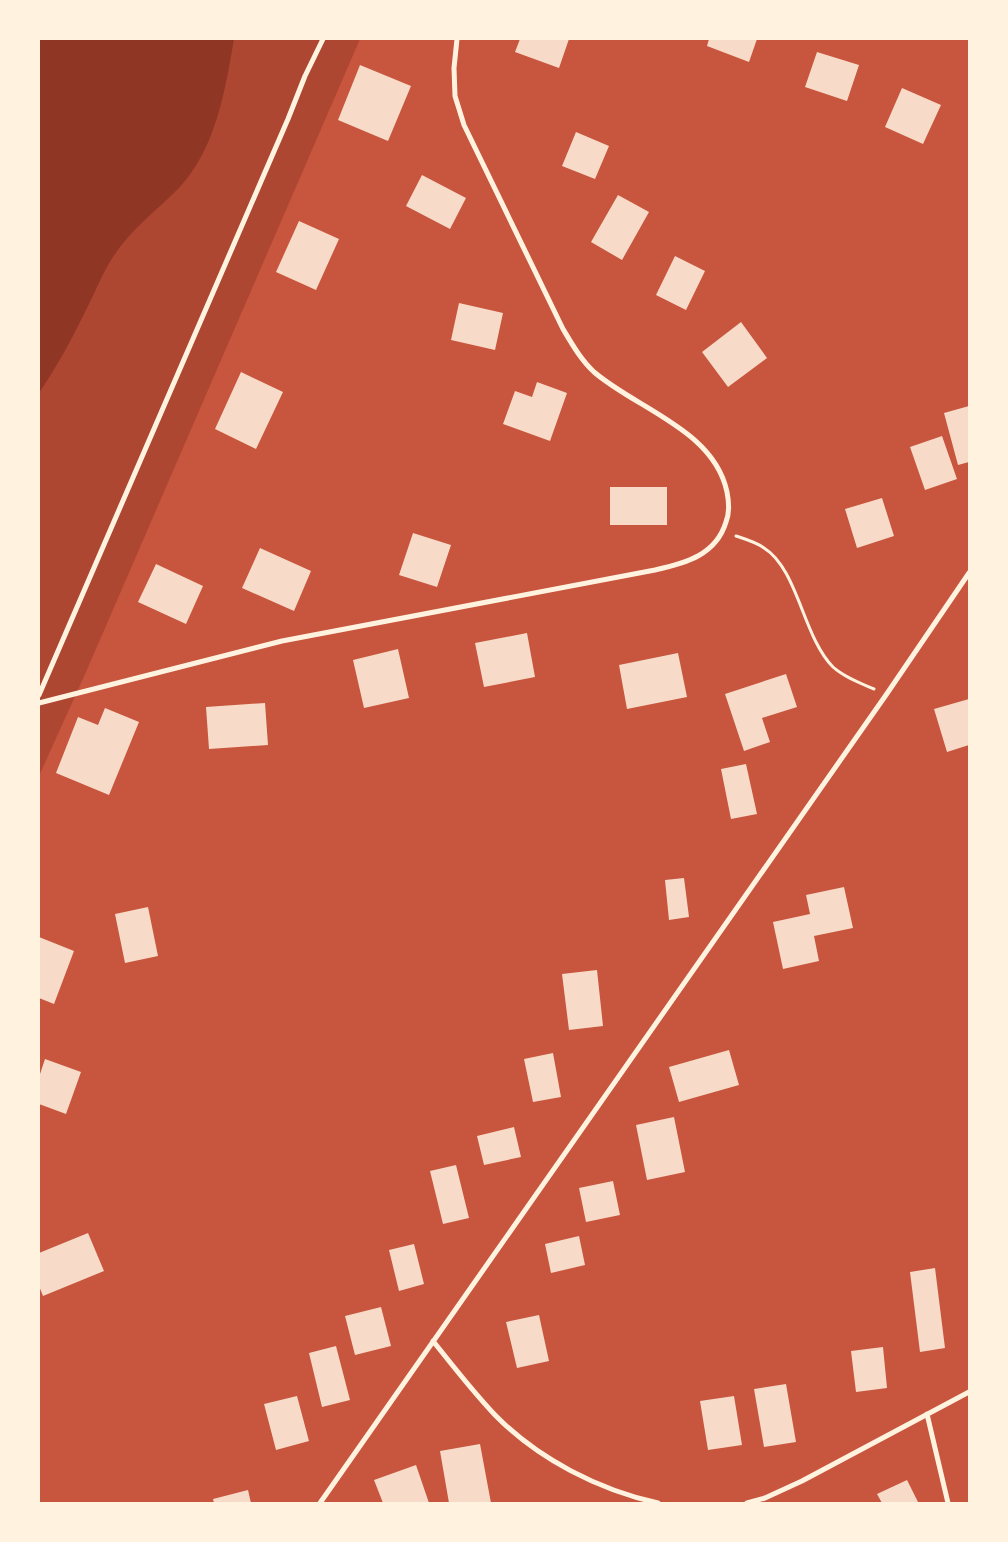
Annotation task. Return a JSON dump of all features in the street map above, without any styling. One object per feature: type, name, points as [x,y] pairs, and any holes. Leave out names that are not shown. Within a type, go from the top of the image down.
[{"type":"street","points":[[39,695],[305,76],[323,39]]},
{"type":"street","points":[[39,703],[282,641],[655,570],[695,558],[713,546],[723,532],[728,516],[729,499],[725,484],[716,465],[702,447],[684,431],[612,386],[593,371],[576,350],[563,329],[464,124],[455,96],[454,68],[457,39]]},
{"type":"street","points":[[320,1503],[886,695],[969,573]]},
{"type":"street","points":[[432,1341],[494,1414],[519,1437],[548,1458],[582,1477],[618,1491],[658,1503]]},
{"type":"street","points":[[747,1503],[765,1498],[802,1481],[969,1392]]},
{"type":"street","points":[[927,1414],[948,1503]]},
{"type":"path","points":[[723,532],[765,548],[777,559],[787,575],[822,652],[834,667],[849,677],[886,695]]},
{"type":"shaded area","points":[[39,39],[360,39],[86,672],[39,776]]},
{"type":"shaded area","points":[[39,39],[234,39],[217,119],[202,156],[178,189],[135,229],[113,257],[66,350],[39,393]]},
{"type":"building","points":[[520,39],[569,39],[559,68],[515,52]]},
{"type":"building","points":[[709,39],[757,39],[749,62],[707,46]]},
{"type":"building","points":[[817,52],[859,65],[847,101],[805,87]]},
{"type":"building","points":[[360,65],[411,86],[388,141],[338,120]]},
{"type":"building","points":[[902,88],[941,105],[923,144],[885,127]]},
{"type":"building","points":[[576,132],[609,146],[595,179],[562,166]]},
{"type":"building","points":[[422,175],[466,198],[450,229],[406,206]]},
{"type":"building","points":[[618,195],[649,212],[622,260],[591,242]]},
{"type":"building","points":[[299,221],[339,239],[316,290],[276,272]]},
{"type":"building","points":[[675,256],[705,271],[686,310],[656,295]]},
{"type":"building","points":[[459,303],[503,313],[495,350],[451,340]]},
{"type":"building","points":[[741,322],[767,358],[728,387],[702,352]]},
{"type":"building","points":[[241,372],[283,392],[256,449],[215,429]]},
{"type":"building","points":[[537,382],[567,393],[550,441],[503,424],[515,391],[532,397]]},
{"type":"building","points":[[969,406],[969,462],[958,465],[944,413]]},
{"type":"building","points":[[942,436],[957,479],[925,490],[910,447]]},
{"type":"building","points":[[610,487],[667,487],[667,525],[610,525]]},
{"type":"building","points":[[882,498],[894,536],[857,548],[845,509]]},
{"type":"building","points":[[413,533],[451,545],[437,587],[399,575]]},
{"type":"building","points":[[260,548],[311,571],[294,611],[242,588]]},
{"type":"building","points":[[156,564],[203,586],[186,624],[138,602]]},
{"type":"building","points":[[527,633],[535,677],[484,687],[475,643]]},
{"type":"building","points":[[398,649],[409,698],[364,708],[353,660]]},
{"type":"building","points":[[678,653],[687,697],[627,709],[619,665]]},
{"type":"building","points":[[786,674],[797,707],[762,718],[770,742],[744,751],[725,694]]},
{"type":"building","points":[[969,699],[969,745],[947,752],[934,709]]},
{"type":"building","points":[[265,703],[268,745],[209,749],[206,707]]},
{"type":"building","points":[[105,708],[139,722],[109,795],[56,773],[78,717],[98,725]]},
{"type":"building","points":[[746,764],[757,814],[731,819],[721,769]]},
{"type":"building","points":[[684,878],[689,917],[669,920],[665,880]]},
{"type":"building","points":[[844,887],[853,928],[814,936],[819,961],[783,969],[773,922],[810,914],[806,895]]},
{"type":"building","points":[[148,907],[158,956],[125,963],[115,914]]},
{"type":"building","points":[[39,937],[74,951],[54,1004],[39,998]]},
{"type":"building","points":[[597,970],[603,1026],[569,1030],[562,974]]},
{"type":"building","points":[[729,1050],[739,1085],[679,1102],[669,1067]]},
{"type":"building","points":[[553,1053],[561,1097],[533,1102],[524,1059]]},
{"type":"building","points":[[45,1059],[81,1072],[66,1114],[39,1104],[39,1077]]},
{"type":"building","points":[[674,1117],[685,1172],[647,1180],[636,1125]]},
{"type":"building","points":[[514,1127],[521,1157],[484,1165],[477,1136]]},
{"type":"building","points":[[456,1165],[469,1218],[443,1224],[430,1171]]},
{"type":"building","points":[[613,1181],[620,1215],[586,1222],[579,1188]]},
{"type":"building","points":[[88,1233],[104,1271],[43,1296],[39,1286],[39,1253]]},
{"type":"building","points":[[579,1236],[585,1265],[551,1273],[545,1244]]},
{"type":"building","points":[[414,1244],[424,1284],[399,1291],[389,1250]]},
{"type":"building","points":[[935,1268],[945,1348],[920,1352],[910,1272]]},
{"type":"building","points":[[381,1307],[391,1346],[355,1355],[345,1316]]},
{"type":"building","points":[[539,1315],[549,1361],[517,1368],[506,1322]]},
{"type":"building","points":[[336,1346],[350,1400],[322,1407],[309,1353]]},
{"type":"building","points":[[883,1347],[887,1388],[856,1392],[851,1351]]},
{"type":"building","points":[[786,1384],[796,1442],[764,1447],[754,1389]]},
{"type":"building","points":[[297,1396],[309,1441],[276,1450],[264,1404]]},
{"type":"building","points":[[734,1396],[742,1445],[708,1450],[700,1401]]},
{"type":"building","points":[[480,1444],[491,1503],[449,1503],[440,1451]]},
{"type":"building","points":[[416,1465],[429,1503],[383,1503],[374,1480]]},
{"type":"building","points":[[907,1480],[918,1502],[882,1503],[877,1494]]},
{"type":"building","points":[[248,1490],[251,1503],[214,1503],[213,1499]]}]
